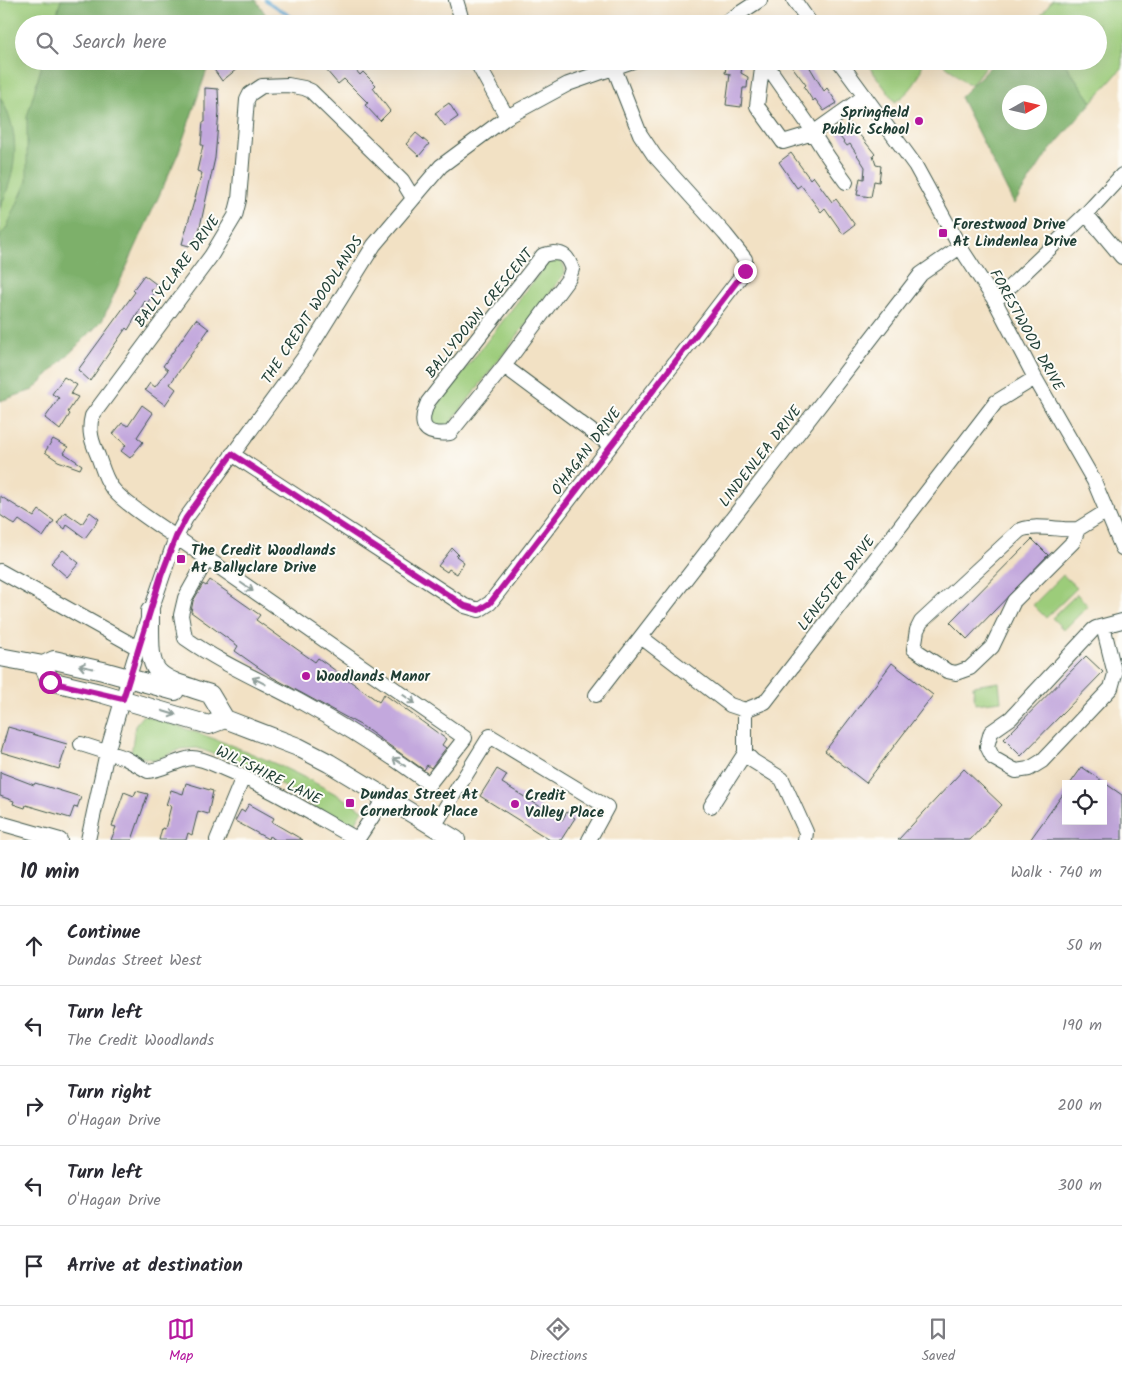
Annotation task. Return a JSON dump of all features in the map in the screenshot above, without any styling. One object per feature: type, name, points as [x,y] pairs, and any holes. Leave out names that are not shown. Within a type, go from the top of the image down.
[{"type":"main road","points":[[150,611],[150,660],[154,668],[173,682],[210,694],[221,712]]},
{"type":"main road","points":[[0,656],[43,665],[54,660],[129,678],[221,712],[298,747],[386,796],[456,840]]},
{"type":"main road","points":[[43,665],[50,682],[123,699],[209,725],[221,712]]},
{"type":"street","points":[[456,0],[460,15]]},
{"type":"street","points":[[737,15],[760,0]]},
{"type":"street","points":[[794,0],[805,15]]},
{"type":"street","points":[[481,70],[507,117]]},
{"type":"street","name":"THE CREDIT WOODLANDS","points":[[88,840],[107,752],[138,648],[176,537],[186,518],[306,356],[374,244],[441,166],[507,117],[568,84],[608,70]]},
{"type":"street","name":"O'HAGAN DRIVE","points":[[232,454],[465,606],[479,610],[490,603],[745,271],[745,259],[654,155],[640,134],[615,70]]},
{"type":"street","points":[[762,70],[757,106],[783,142],[813,133],[865,96]]},
{"type":"street","points":[[766,70],[771,71],[846,182]]},
{"type":"street","name":"FORESTWOOD DRIVE","points":[[846,70],[915,165],[960,247],[995,301],[1035,378],[1091,475],[1122,548]]},
{"type":"street","name":"BALLYCLARE DRIVE","points":[[176,537],[112,488],[90,439],[90,422],[102,402],[210,256],[235,216],[239,200],[246,108],[250,94],[262,86],[269,85],[295,86],[310,92],[402,180],[413,198]]},
{"type":"street","points":[[995,301],[1086,214],[1122,175]]},
{"type":"street","points":[[1086,214],[1122,257]]},
{"type":"street","name":"LINDENLEA DRIVE","points":[[596,695],[922,274],[960,247]]},
{"type":"street","name":"BALLYDOWN CRESCENT","points":[[553,252],[563,254],[572,269],[569,278],[504,366],[450,433],[437,435],[428,431],[422,423],[423,414],[428,402],[543,255],[553,252]]},
{"type":"street","points":[[504,366],[610,445]]},
{"type":"street","name":"LENESTER DRIVE","points":[[745,710],[764,702],[996,402],[1035,378]]},
{"type":"street","points":[[1078,529],[1073,542],[1010,607],[994,643],[978,662],[965,670],[951,673],[914,649],[917,630],[921,622],[1018,531],[1030,527],[1064,530],[1078,529],[1107,511]]},
{"type":"street","points":[[176,537],[465,738],[429,784],[398,761],[299,701],[214,658],[186,638],[181,615],[185,598],[207,559]]},
{"type":"street","points":[[0,571],[138,648]]},
{"type":"street","points":[[1103,626],[1114,674],[1111,688],[1039,764],[1026,770],[1016,771],[993,758],[987,746],[989,734],[1011,718],[1094,630],[1103,626],[1122,621]]},
{"type":"street","points":[[641,637],[730,704],[745,710],[745,754],[711,806]]},
{"type":"street","points":[[434,826],[490,736],[607,807],[588,840]]},
{"type":"street","name":"WILTSHIRE LANE","points":[[81,744],[125,758],[148,772],[193,758],[207,761],[243,777],[357,840]]},
{"type":"street","points":[[745,754],[782,779],[806,832],[806,840]]},
{"type":"street","points":[[217,840],[243,777]]},
{"type":"street","points":[[357,840],[386,796]]},
{"type":"street","points":[[0,823],[60,840]]},
{"type":"green space","points":[[0,0],[87,0],[86,15],[15,15],[15,70],[81,70],[0,298]]},
{"type":"green space","points":[[61,0],[256,0],[266,15],[57,15]]},
{"type":"green space","points":[[1052,0],[1122,0],[1122,68],[1092,102],[1069,70],[1107,70],[1107,15],[1041,15]]},
{"type":"green space","points":[[40,70],[207,70],[178,154],[102,321],[33,390],[0,401],[0,235],[6,229],[27,181],[27,117]]},
{"type":"green space","points":[[872,70],[921,70],[914,85],[895,102]]},
{"type":"green space","points":[[951,70],[982,70],[972,84],[967,84]]},
{"type":"green space","points":[[987,70],[1069,70],[1092,102],[1046,155],[1014,204],[960,97]]},
{"type":"green space","points":[[0,97],[12,125],[15,153],[10,180],[0,208]]},
{"type":"green space","points":[[555,259],[563,264],[565,273],[446,429],[439,431],[428,423],[430,415],[549,261]]},
{"type":"green space","points":[[1063,575],[1077,588],[1046,618],[1033,605]]},
{"type":"green space","points":[[1077,594],[1088,606],[1064,630],[1052,618]]},
{"type":"green space","points":[[999,682],[1001,701],[975,704],[973,686]]},
{"type":"green space","points":[[143,715],[256,755],[310,780],[363,810],[352,829],[348,830],[273,779],[252,768],[197,748],[181,749],[156,760],[131,755],[135,725]]},
{"type":"building","points":[[214,70],[236,70],[222,81]]},
{"type":"building","points":[[326,70],[356,70],[360,75],[363,72],[376,85],[373,88],[390,111],[380,121],[365,105],[368,103],[344,79],[338,84]]},
{"type":"building","points":[[726,70],[742,70],[741,73],[748,77],[747,88],[743,88],[741,107],[726,105],[730,74],[725,73]]},
{"type":"building","points":[[795,70],[811,70],[824,91],[827,88],[837,103],[824,111],[815,99],[813,101],[804,87],[806,85]]},
{"type":"building","points":[[205,88],[218,89],[219,112],[215,158],[198,236],[189,246],[182,244],[202,173],[197,171],[203,145],[201,145],[203,122],[205,122]]},
{"type":"building","points":[[449,103],[458,117],[445,126],[435,113]]},
{"type":"building","points":[[850,123],[875,154],[873,156],[876,165],[881,166],[879,182],[874,181],[871,197],[857,195],[860,178],[864,179],[865,167],[850,144],[847,146],[837,133]]},
{"type":"building","points":[[416,133],[429,144],[419,156],[406,144]]},
{"type":"building","points":[[791,153],[810,179],[813,176],[832,202],[836,199],[855,225],[843,234],[825,208],[821,212],[801,185],[797,188],[779,162]]},
{"type":"building","points":[[144,275],[156,284],[151,291],[154,294],[147,303],[145,301],[128,330],[126,328],[90,381],[78,370],[135,292],[133,290]]},
{"type":"building","points":[[196,319],[209,329],[170,384],[176,389],[165,405],[145,390],[150,383],[155,387],[168,370],[163,366]]},
{"type":"building","points":[[64,377],[77,385],[71,394],[78,397],[68,412],[70,414],[60,430],[45,418],[59,398],[52,394]]},
{"type":"building","points":[[142,405],[153,413],[137,437],[143,442],[130,458],[121,451],[126,445],[113,434],[122,423],[128,426]]},
{"type":"building","points":[[53,439],[68,447],[64,453],[82,465],[80,469],[58,461],[45,452]]},
{"type":"building","points":[[0,496],[34,517],[39,510],[54,521],[43,537],[19,520],[15,525],[0,515]]},
{"type":"building","points":[[65,512],[82,524],[90,512],[99,519],[85,538],[67,525],[65,529],[57,523]]},
{"type":"building","points":[[1032,539],[1048,555],[967,639],[950,622]]},
{"type":"building","points":[[452,548],[458,554],[456,556],[464,562],[457,574],[449,569],[447,572],[438,566]]},
{"type":"building","points":[[63,550],[79,563],[67,577],[51,563]]},
{"type":"building","name":"Woodlands Manor","points":[[210,580],[260,615],[256,620],[315,662],[318,658],[379,702],[384,694],[446,739],[442,745],[446,748],[431,768],[427,765],[424,770],[362,726],[272,677],[235,651],[238,646],[191,612],[193,601],[203,584],[206,586]]},
{"type":"building","points":[[1086,656],[1103,672],[1021,756],[1004,739]]},
{"type":"building","points":[[892,663],[933,695],[866,783],[825,751]]},
{"type":"building","points":[[8,727],[67,744],[59,769],[1,752]]},
{"type":"building","points":[[1082,767],[1101,780],[1073,780]]},
{"type":"building","name":"Credit Valley Place","points":[[497,769],[507,775],[502,783],[562,820],[567,812],[575,818],[561,840],[550,840],[480,796]]},
{"type":"building","points":[[964,769],[1002,805],[970,840],[898,840]]},
{"type":"building","points":[[0,772],[34,785],[35,783],[81,797],[77,808],[74,807],[70,818],[26,805],[25,808],[13,804],[14,801],[0,796]]},
{"type":"building","points":[[186,783],[213,791],[208,814],[198,811],[192,835],[188,833],[186,840],[159,840],[162,828],[165,829],[171,806],[166,805],[171,790],[183,794]]},
{"type":"building","points":[[1107,784],[1122,795],[1122,840],[1030,840],[1062,796],[1062,825],[1107,825]]},
{"type":"building","points":[[136,791],[148,794],[132,840],[111,840],[116,827],[112,826],[124,792],[134,796]]},
{"type":"building","points":[[249,804],[274,818],[272,822],[303,840],[276,840],[269,836],[268,839],[235,821],[241,810],[244,812]]},
{"type":"waterway","points":[[265,0],[289,15]]},
{"type":"place","name":"Springfield Public School","points":[[919,121]]},
{"type":"place","name":"Forestwood Drive At Lindenlea Drive","points":[[943,233]]},
{"type":"place","name":"The Credit Woodlands At Ballyclare Drive","points":[[181,559]]},
{"type":"place","name":"Woodlands Manor","points":[[306,676]]},
{"type":"place","name":"Dundas Street At Cornerbrook Place","points":[[350,803]]},
{"type":"place","name":"Credit Valley Place","points":[[515,804]]},
{"type":"route","points":[[50,682],[123,699],[161,576],[176,537],[186,518],[232,454],[465,606],[479,610],[490,603],[745,271]]}]
